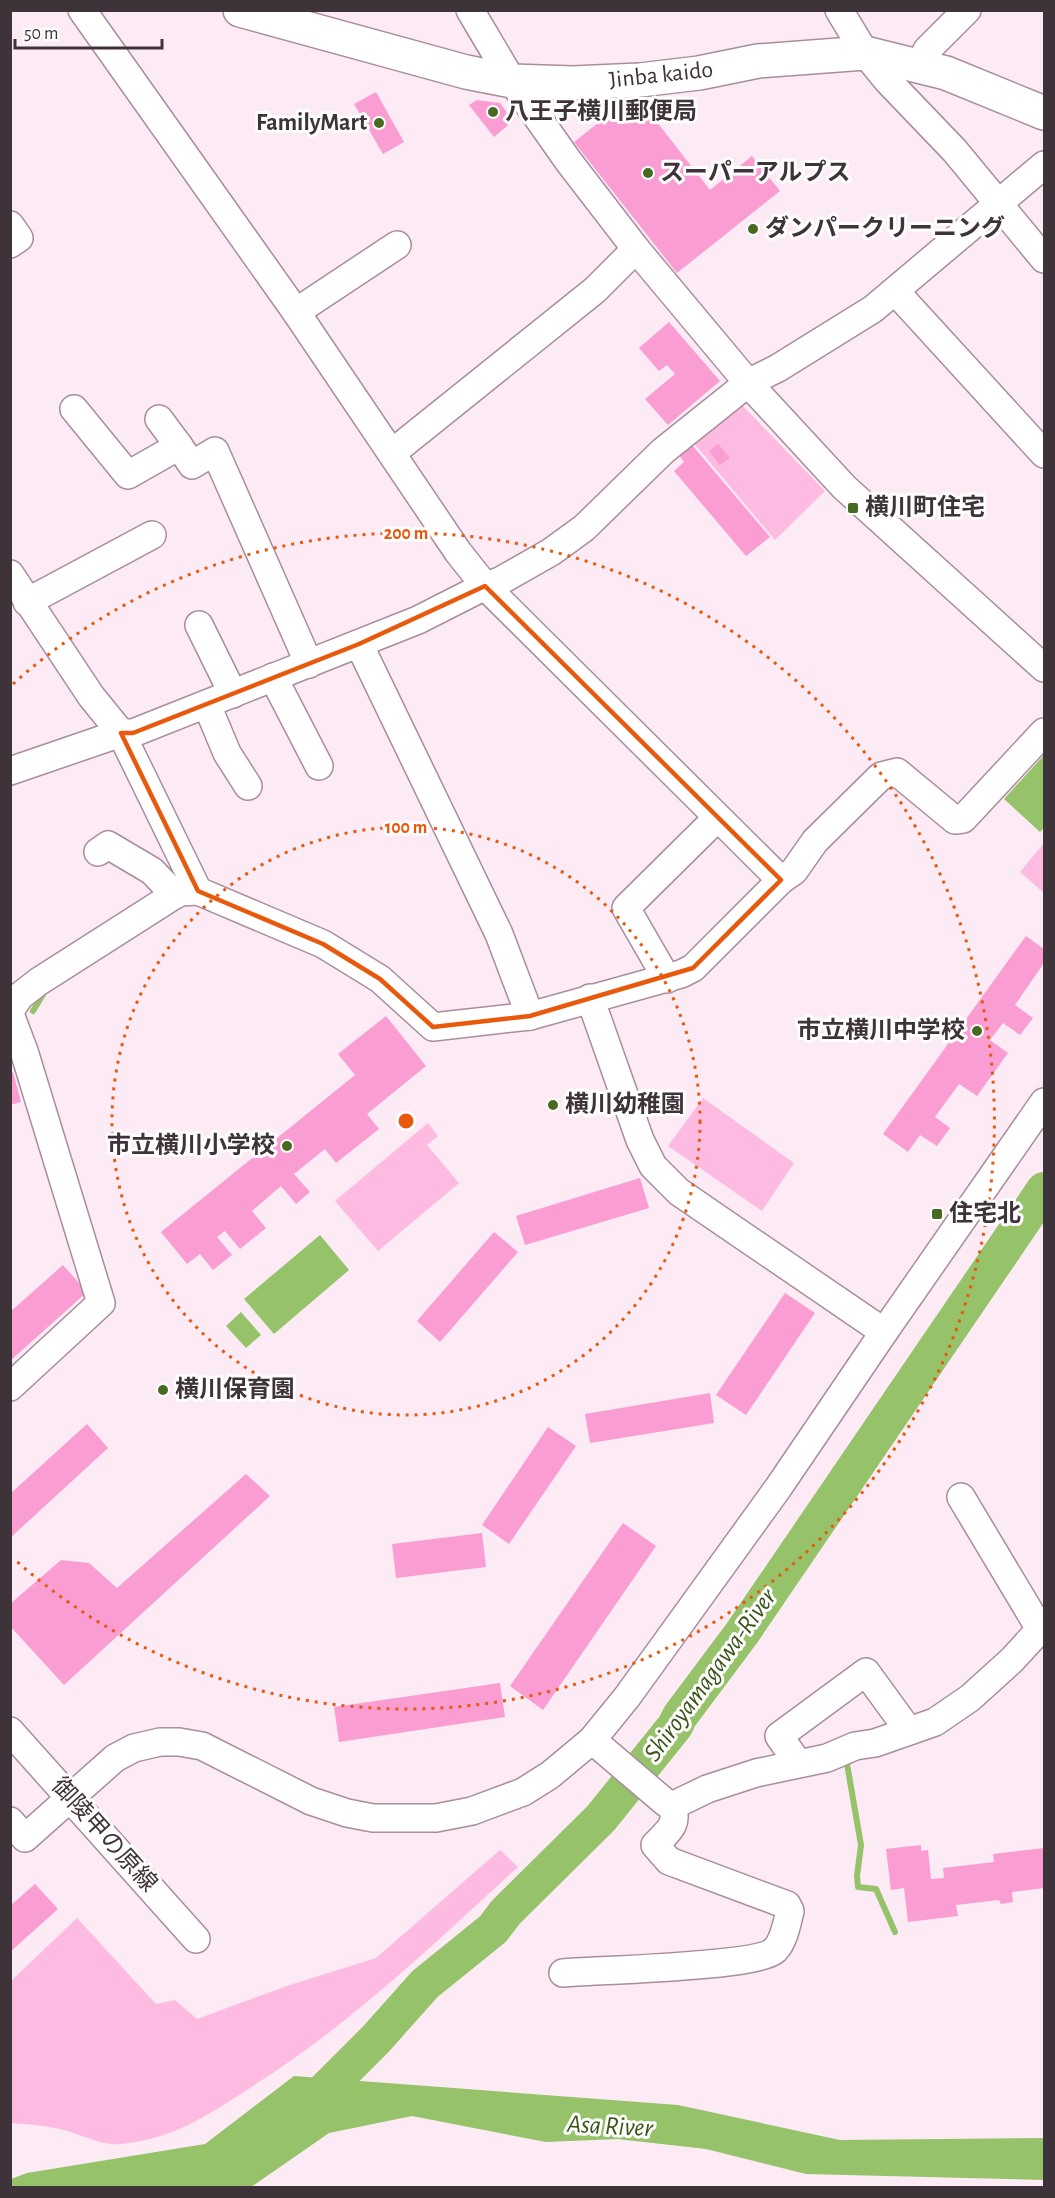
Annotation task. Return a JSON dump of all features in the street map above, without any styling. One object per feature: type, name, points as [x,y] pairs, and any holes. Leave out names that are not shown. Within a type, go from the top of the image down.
[{"type":"main road","name":"Jinba kaido","points":[[240,10],[466,72],[512,81],[573,83],[640,80],[758,61],[865,54],[920,65],[1042,107]]},
{"type":"street","points":[[82,10],[296,312],[458,552],[485,586],[781,880]]},
{"type":"street","points":[[470,10],[512,81],[569,162],[636,249],[748,383],[844,487],[1042,660]]},
{"type":"street","points":[[839,10],[865,54],[955,151],[1044,259]]},
{"type":"street","points":[[920,65],[927,50],[967,10]]},
{"type":"street","points":[[10,771],[121,733],[133,733],[359,644],[418,620],[485,586],[500,581],[551,552],[584,528],[663,451],[748,383],[846,327],[895,291],[1044,165]]},
{"type":"street","points":[[10,225],[19,238],[10,244]]},
{"type":"street","points":[[296,312],[397,245]]},
{"type":"street","points":[[393,453],[596,290],[636,249]]},
{"type":"street","points":[[895,291],[1044,454]]},
{"type":"street","points":[[75,408],[128,475],[179,446]]},
{"type":"street","points":[[159,419],[192,465],[215,451],[309,664]]},
{"type":"street","points":[[27,602],[152,535]]},
{"type":"street","points":[[10,574],[91,696],[121,733],[186,893]]},
{"type":"street","points":[[199,625],[233,694]]},
{"type":"street","points":[[359,644],[499,934],[530,1016]]},
{"type":"street","points":[[273,677],[319,766]]},
{"type":"street","points":[[207,705],[227,753],[248,786]]},
{"type":"street","points":[[98,852],[108,845],[186,893],[323,944],[381,979],[433,1027],[530,1016],[667,979],[693,968],[781,880],[794,871],[815,841],[881,776],[897,772],[955,820],[963,819],[1044,732]]},
{"type":"street","points":[[667,979],[626,908],[717,818]]},
{"type":"street","points":[[10,1387],[101,1304],[17,1051],[10,1012],[20,996],[38,982],[186,893]]},
{"type":"street","points":[[590,998],[640,1140],[653,1166],[680,1192],[884,1332]]},
{"type":"street","points":[[15,1837],[70,1798],[115,1758],[144,1745],[160,1742],[179,1742],[202,1746],[311,1801],[347,1813],[374,1818],[436,1818],[472,1811],[523,1792],[550,1776],[592,1740],[627,1697],[778,1488],[1044,1102]]},
{"type":"street","points":[[669,1804],[756,1773],[827,1758],[855,1746],[875,1743],[935,1722],[970,1698],[1012,1660],[1042,1627],[961,1497]]},
{"type":"street","points":[[798,1763],[779,1736],[866,1672],[909,1731]]},
{"type":"street","name":"御陵甲の原線","points":[[10,1731],[196,1939]]},
{"type":"street","points":[[563,1973],[708,1965],[767,1956],[780,1944],[790,1911],[787,1905],[669,1861],[656,1845],[674,1824],[675,1815],[669,1804],[592,1740]]},
{"type":"highlighted area","points":[[485,586],[781,880],[693,968],[530,1016],[433,1027],[380,979],[323,944],[198,891],[121,733],[133,733],[359,644]]},
{"type":"shaded area","points":[[741,404],[825,491],[775,540],[692,441]]},
{"type":"shaded area","points":[[1044,843],[1044,893],[1020,872]]},
{"type":"shaded area","points":[[703,1098],[794,1163],[762,1211],[668,1146]]},
{"type":"shaded area","points":[[428,1123],[438,1136],[427,1145],[459,1183],[378,1251],[335,1201]]},
{"type":"shaded area","points":[[500,1850],[518,1867],[422,1954],[358,2010],[289,2062],[191,2124],[158,2137],[114,2144],[58,2129],[11,2123],[11,1981],[77,1918],[156,2004],[175,2000],[197,2019],[287,1986],[376,1958]]},
{"type":"water","points":[[1044,755],[1044,828],[1040,832],[1004,799]]},
{"type":"water","points":[[320,1235],[349,1270],[274,1334],[244,1299]]},
{"type":"water","points":[[241,1312],[261,1335],[246,1348],[226,1326]]},
{"type":"water","name":"Asa River","points":[[294,2076],[678,2105],[840,2140],[1044,2138],[1044,2180],[806,2174],[706,2149],[617,2139],[546,2142],[412,2116],[329,2133],[251,2187],[11,2187],[11,2179],[27,2173],[205,2144]]},
{"type":"building","name":"FamilyMart","points":[[376,92],[404,142],[383,154],[354,104]]},
{"type":"building","name":"スーパーアルプス","points":[[635,94],[710,190],[752,156],[780,191],[677,273],[574,142]]},
{"type":"building","points":[[477,100],[500,103],[513,121],[494,137],[469,105]]},
{"type":"building","points":[[669,322],[720,381],[668,425],[645,399],[675,374],[667,365],[659,371],[639,348]]},
{"type":"building","points":[[718,444],[730,458],[720,465],[709,451]]},
{"type":"building","points":[[692,445],[770,537],[746,556],[674,471],[684,462],[679,455]]},
{"type":"building","points":[[1026,936],[1044,949],[1044,963],[1015,1005],[1033,1018],[1020,1035],[1003,1023],[990,1040],[1008,1053],[977,1096],[959,1084],[935,1117],[950,1128],[937,1146],[920,1135],[908,1152],[883,1134]]},
{"type":"building","points":[[386,1016],[426,1066],[367,1114],[379,1129],[336,1163],[325,1149],[294,1174],[310,1192],[296,1204],[281,1186],[252,1211],[266,1228],[240,1249],[225,1231],[217,1237],[232,1255],[213,1270],[200,1254],[187,1264],[161,1232],[355,1075],[338,1054]]},
{"type":"building","points":[[13,1072],[21,1102],[10,1105],[10,1073]]},
{"type":"building","points":[[640,1178],[649,1208],[525,1245],[516,1216]]},
{"type":"building","points":[[494,1232],[518,1252],[440,1342],[417,1321]]},
{"type":"building","points":[[63,1265],[87,1292],[10,1361],[10,1312]]},
{"type":"building","points":[[785,1293],[815,1313],[746,1415],[716,1395]]},
{"type":"building","points":[[710,1393],[714,1423],[590,1443],[585,1414]]},
{"type":"building","points":[[87,1424],[108,1448],[10,1538],[10,1494]]},
{"type":"building","points":[[548,1427],[576,1446],[509,1544],[482,1525]]},
{"type":"building","points":[[246,1474],[270,1496],[64,1685],[10,1626],[10,1604],[61,1560],[89,1563],[117,1588]]},
{"type":"building","points":[[623,1523],[656,1546],[543,1710],[510,1686]]},
{"type":"building","points":[[482,1533],[486,1567],[396,1578],[392,1544]]},
{"type":"building","points":[[500,1683],[505,1717],[339,1742],[334,1707]]},
{"type":"building","points":[[921,1845],[921,1851],[928,1850],[931,1879],[944,1878],[943,1868],[994,1862],[993,1854],[1044,1848],[1044,1888],[1012,1892],[1013,1902],[1001,1904],[999,1900],[956,1905],[958,1916],[908,1922],[904,1888],[891,1890],[886,1849]]},
{"type":"building","points":[[35,1884],[58,1909],[10,1952],[10,1906]]},
{"type":"waterway","points":[[33,1011],[45,991]]},
{"type":"waterway","name":"Shiroyamagawa-River","points":[[204,2188],[225,2178],[310,2105],[376,2039],[425,1984],[493,1929],[506,1912],[601,1818],[675,1726],[742,1633],[1044,1190]]},
{"type":"waterway","points":[[846,1758],[861,1845],[858,1887],[876,1889],[895,1932]]},
{"type":"place","name":"八王子横川郵便局","points":[[493,112]]},
{"type":"place","name":"FamilyMart","points":[[379,123]]},
{"type":"place","name":"スーパーアルプス","points":[[648,173]]},
{"type":"place","name":"ダンパークリーニング","points":[[753,229]]},
{"type":"place","name":"横川町住宅","points":[[853,508]]},
{"type":"place","name":"市立横川中学校","points":[[977,1031]]},
{"type":"place","name":"横川幼稚園","points":[[553,1105]]},
{"type":"place","name":"市立横川小学校","points":[[287,1146]]},
{"type":"place","name":"住宅北","points":[[937,1214]]},
{"type":"place","name":"横川保育園","points":[[163,1390]]}]
